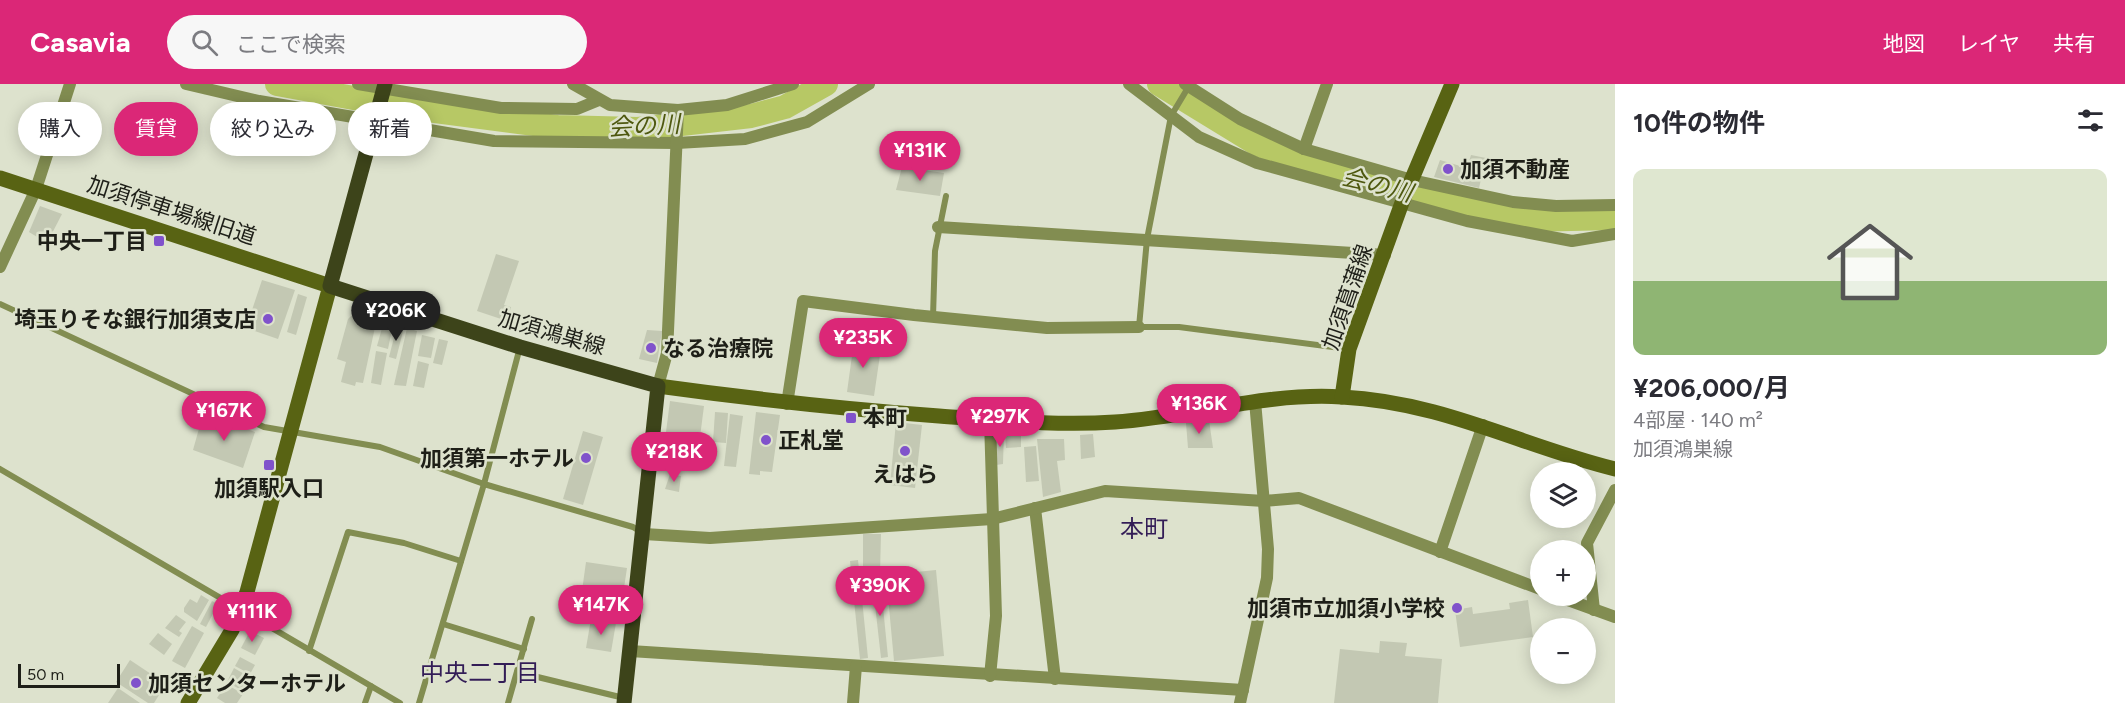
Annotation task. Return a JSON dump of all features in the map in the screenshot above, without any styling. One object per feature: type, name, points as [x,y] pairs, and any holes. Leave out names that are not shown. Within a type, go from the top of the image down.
[{"type":"main road","name":"加須菖蒲線","points":[[1341,396],[1349,349],[1403,202],[1452,84]]},
{"type":"main road","points":[[188,703],[232,630],[241,609],[293,430],[365,156]]},
{"type":"main road","name":"加須停車場線旧道","points":[[0,178],[330,286]]},
{"type":"main road","name":"加須鴻巣線","points":[[330,286],[520,346],[658,386]]},
{"type":"main road","points":[[624,701],[644,534],[658,386],[787,404],[1042,424],[1116,422],[1255,401],[1341,396],[1420,407],[1483,425],[1615,469]]},
{"type":"street","points":[[0,267],[36,189],[70,84]]},
{"type":"street","points":[[186,84],[259,101],[348,114]]},
{"type":"street","points":[[358,84],[501,108],[578,109],[599,100]]},
{"type":"street","points":[[573,84],[610,105],[678,110],[727,105],[793,84]]},
{"type":"street","points":[[432,129],[494,141],[677,143],[745,139],[807,122],[869,84]]},
{"type":"street","points":[[1129,84],[1199,137],[1257,163],[1467,221],[1572,241],[1615,234]]},
{"type":"street","points":[[1304,149],[1328,84]]},
{"type":"street","points":[[1187,85],[1240,119],[1304,149],[1411,182],[1513,202],[1556,207],[1615,205]]},
{"type":"street","points":[[658,386],[667,353],[678,110]]},
{"type":"street","points":[[938,227],[1385,255]]},
{"type":"street","points":[[787,404],[803,301],[1047,328],[1139,327]]},
{"type":"street","points":[[1240,703],[1267,578],[1268,549],[1255,401]]},
{"type":"street","points":[[990,420],[996,616],[990,675]]},
{"type":"street","points":[[1440,552],[1483,425]]},
{"type":"street","points":[[1594,610],[1587,543],[1615,490]]},
{"type":"street","points":[[644,534],[710,538],[992,519],[1105,491],[1264,501],[1299,498],[1530,585]]},
{"type":"street","points":[[1035,508],[1055,679]]},
{"type":"street","points":[[1583,606],[1615,617]]},
{"type":"street","points":[[630,651],[1243,690]]},
{"type":"street","points":[[853,703],[856,666]]},
{"type":"lane","points":[[1187,85],[1171,116],[1148,239],[1139,327],[1179,327],[1349,349]]},
{"type":"lane","points":[[933,317],[938,227],[946,196]]},
{"type":"lane","points":[[0,304],[264,427],[293,430],[380,447],[484,484],[588,516],[633,527],[644,534]]},
{"type":"lane","points":[[419,703],[484,484],[520,346]]},
{"type":"lane","points":[[0,470],[400,703]]},
{"type":"lane","points":[[309,651],[348,532],[405,543],[461,561]]},
{"type":"lane","points":[[508,703],[532,619]]},
{"type":"lane","points":[[443,624],[524,649]]},
{"type":"lane","points":[[517,672],[624,701]]},
{"type":"lane","points":[[365,703],[371,686]]},
{"type":"building","points":[[1471,155],[1486,158],[1479,188],[1434,177],[1440,160],[1467,168]]},
{"type":"building","points":[[902,167],[944,173],[940,196],[896,190]]},
{"type":"building","points":[[40,206],[62,214],[47,243],[29,232]]},
{"type":"building","points":[[496,254],[519,261],[504,305],[511,307],[507,321],[477,311]]},
{"type":"building","points":[[262,280],[295,290],[278,339],[246,328]]},
{"type":"building","points":[[298,294],[307,297],[296,335],[287,332]]},
{"type":"building","points":[[354,313],[377,318],[363,383],[356,382],[355,386],[341,382],[346,362],[337,359],[348,319]]},
{"type":"building","points":[[384,321],[393,324],[388,349],[377,346]]},
{"type":"building","points":[[397,326],[404,327],[396,359],[389,357]]},
{"type":"building","points":[[407,328],[417,331],[406,386],[394,385]]},
{"type":"building","points":[[647,330],[662,331],[657,363],[639,359]]},
{"type":"building","points":[[422,335],[435,338],[431,358],[418,356]]},
{"type":"building","points":[[439,339],[448,341],[442,365],[433,363]]},
{"type":"building","points":[[854,341],[874,343],[873,354],[880,355],[874,396],[847,392]]},
{"type":"building","points":[[376,351],[387,353],[381,385],[371,383]]},
{"type":"building","points":[[418,361],[429,364],[424,388],[413,386]]},
{"type":"building","points":[[670,401],[704,406],[697,460],[663,455]]},
{"type":"building","points":[[715,412],[728,413],[726,443],[713,442]]},
{"type":"building","points":[[756,412],[780,415],[772,472],[760,471],[760,475],[749,474]]},
{"type":"building","points":[[730,414],[743,416],[736,467],[724,466]]},
{"type":"building","points":[[212,416],[255,432],[243,468],[193,450],[200,425],[207,427]]},
{"type":"building","points":[[1209,420],[1213,448],[1188,448],[1186,423]]},
{"type":"building","points":[[896,422],[922,425],[915,488],[890,485]]},
{"type":"building","points":[[583,431],[603,437],[583,505],[563,499]]},
{"type":"building","points":[[997,431],[1004,431],[1003,464],[996,465]]},
{"type":"building","points":[[1005,432],[1021,433],[1021,447],[1006,448]]},
{"type":"building","points":[[1093,434],[1095,457],[1081,459],[1080,435]]},
{"type":"building","points":[[1037,439],[1064,439],[1065,460],[1057,461],[1061,492],[1043,497]]},
{"type":"building","points":[[1036,446],[1039,481],[1026,482],[1024,447]]},
{"type":"building","points":[[670,474],[681,476],[679,492],[665,489]]},
{"type":"building","points":[[863,534],[881,534],[880,573],[863,573]]},
{"type":"building","points":[[858,560],[868,658],[860,659],[850,561]]},
{"type":"building","points":[[586,562],[627,568],[622,601],[581,598]]},
{"type":"building","points":[[936,570],[944,656],[894,661],[886,575]]},
{"type":"building","points":[[880,577],[888,657],[881,658],[872,578]]},
{"type":"building","points":[[201,595],[209,600],[197,621],[184,612],[184,608],[190,599],[197,603]]},
{"type":"building","points":[[1528,600],[1530,637],[1460,647],[1455,610],[1472,607],[1473,614],[1510,609],[1509,603]]},
{"type":"building","points":[[212,601],[218,604],[206,627],[200,624]]},
{"type":"building","points":[[176,615],[186,622],[179,631],[182,633],[179,637],[165,628]]},
{"type":"building","points":[[591,619],[616,623],[611,652],[586,648]]},
{"type":"building","points":[[192,626],[204,633],[185,668],[172,661]]},
{"type":"building","points":[[250,631],[264,638],[255,655],[241,648]]},
{"type":"building","points":[[158,633],[172,644],[164,655],[149,644]]},
{"type":"building","points":[[1380,641],[1407,643],[1405,656],[1442,659],[1438,703],[1334,703],[1340,649],[1379,653]]},
{"type":"building","points":[[240,657],[255,665],[250,674],[235,666]]},
{"type":"building","points":[[130,660],[166,684],[154,703],[148,703],[116,682]]},
{"type":"building","points":[[234,668],[251,678],[243,691],[227,682]]},
{"type":"building","points":[[226,684],[243,694],[237,703],[225,703],[217,698]]},
{"type":"building","points":[[118,688],[140,703],[108,703]]},
{"type":"waterway","name":"会の川","points":[[277,84],[397,106],[557,127],[638,129],[751,116],[785,107],[826,84]]},
{"type":"waterway","name":"会の川","points":[[1159,84],[1257,144],[1348,180],[1528,220],[1615,218]]},
{"type":"place","name":"加須不動産","points":[[1448,169]]},
{"type":"place","name":"中央一丁目","points":[[159,241]]},
{"type":"place","name":"埼玉りそな銀行加須支店","points":[[268,319]]},
{"type":"place","name":"なる治療院","points":[[651,348]]},
{"type":"place","name":"本町","points":[[851,418]]},
{"type":"place","name":"正札堂","points":[[766,440]]},
{"type":"place","name":"えはら","points":[[905,451]]},
{"type":"place","name":"加須第一ホテル","points":[[586,458]]},
{"type":"place","name":"加須駅入口","points":[[269,465]]},
{"type":"place","name":"加須市立加須小学校","points":[[1457,608]]},
{"type":"place","name":"加須センターホテル","points":[[136,683]]},
{"type":"district","name":"本町","points":[[1144,529]]},
{"type":"district","name":"中央二丁目","points":[[480,673]]}]
